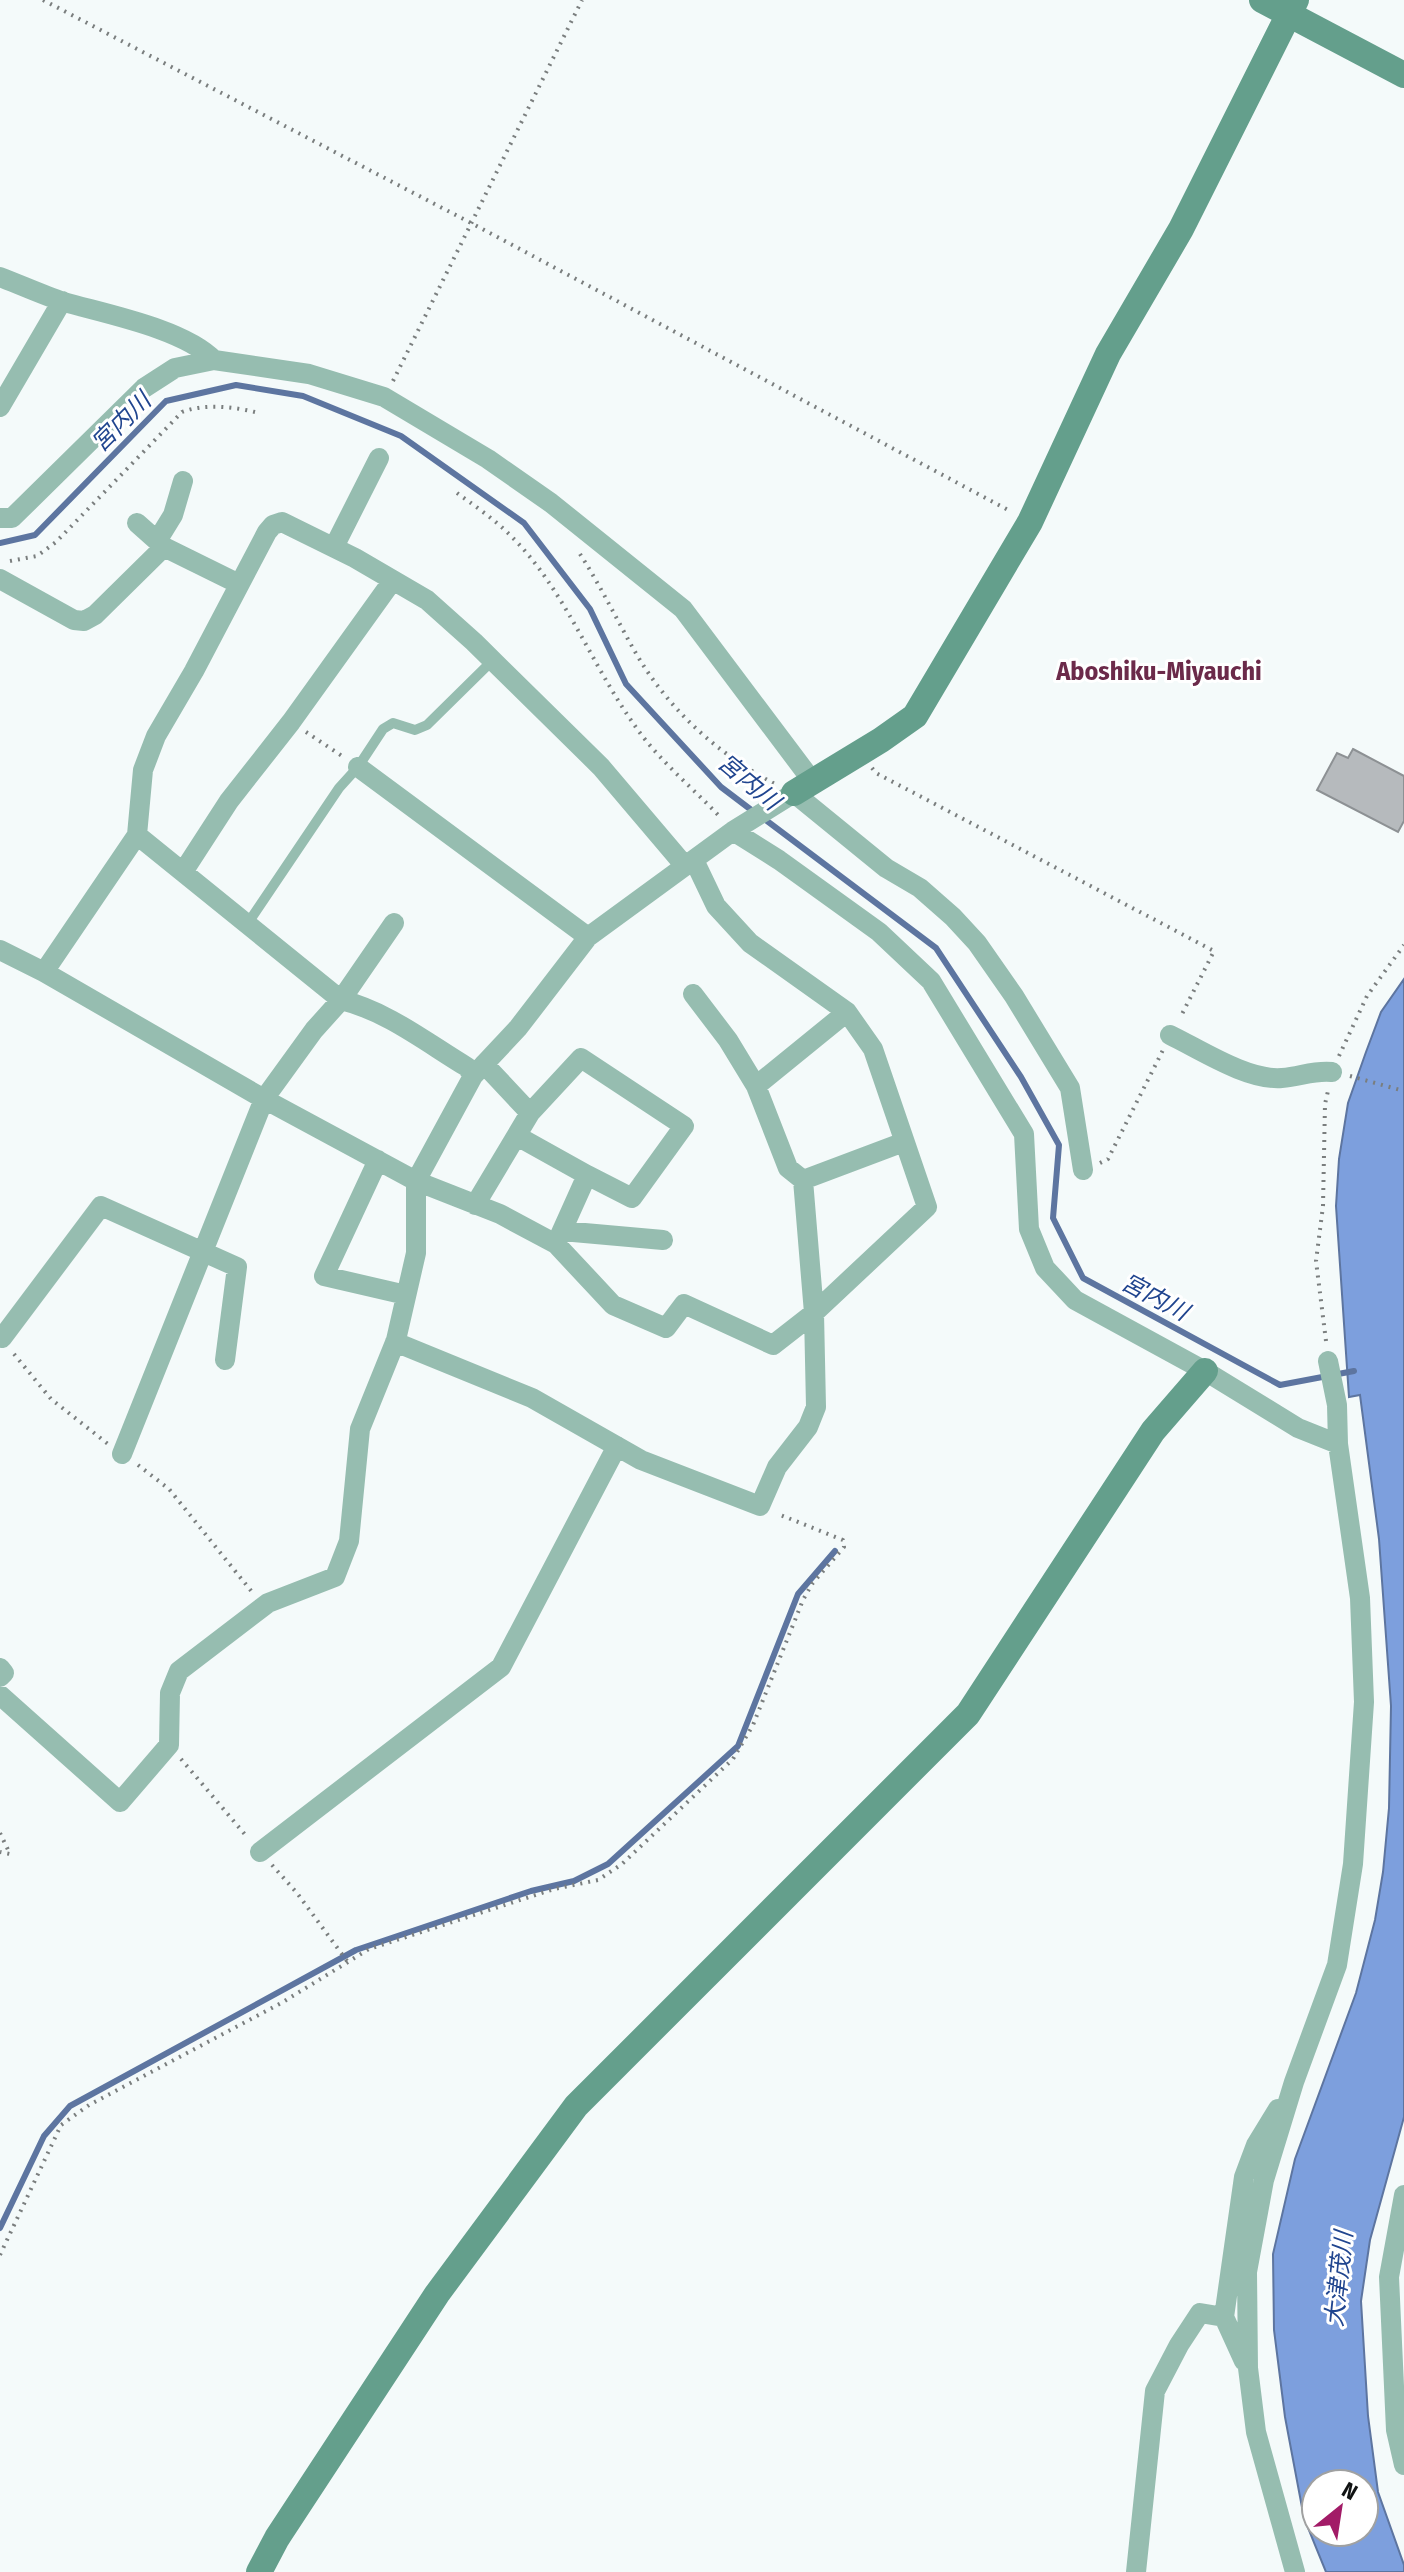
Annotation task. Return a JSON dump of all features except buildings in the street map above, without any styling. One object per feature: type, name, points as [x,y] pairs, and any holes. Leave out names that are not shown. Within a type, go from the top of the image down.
[{"type":"street","points":[[1262,0],[1293,7],[1404,75]]},
{"type":"street","points":[[0,1695],[120,1802],[169,1745],[170,1693],[179,1671],[268,1603],[335,1577],[349,1541],[360,1429],[395,1342],[416,1253],[416,1181],[478,1070],[518,1028],[588,937],[733,831],[915,716],[1030,522],[1108,354],[1181,229],[1293,7]]},
{"type":"street","points":[[0,277],[62,301],[162,332],[202,348],[214,360]]},
{"type":"street","points":[[0,407],[62,301]]},
{"type":"street","points":[[0,518],[12,518],[144,388],[175,368],[214,360],[309,374],[384,397],[488,459],[539,494],[683,609],[804,787],[886,868],[920,888],[977,943],[1014,996],[1070,1088],[1083,1170]]},
{"type":"street","points":[[334,547],[379,458]]},
{"type":"street","points":[[0,579],[74,620],[84,621],[95,615],[160,544],[183,481]]},
{"type":"street","points":[[44,972],[137,835],[143,770],[156,736],[273,525],[282,522],[334,547],[427,600],[601,767],[690,863],[716,906],[750,943],[847,1012],[873,1049],[927,1207],[814,1313],[773,1345],[684,1304],[666,1328],[613,1305],[559,1237]]},
{"type":"street","points":[[137,523],[160,544],[239,584]]},
{"type":"street","points":[[183,872],[229,801],[291,722],[393,580]]},
{"type":"street","points":[[358,767],[588,937]]},
{"type":"street","points":[[733,831],[879,932],[931,981],[1024,1134],[1029,1229],[1045,1268],[1075,1300],[1205,1371],[1298,1428],[1338,1444]]},
{"type":"street","points":[[137,835],[341,1000],[364,1006],[467,1067],[478,1070],[530,1113]]},
{"type":"street","points":[[122,1454],[264,1099],[314,1030],[341,1000],[394,923]]},
{"type":"street","points":[[0,950],[416,1181],[559,1237],[663,1240]]},
{"type":"street","points":[[395,1342],[532,1398],[641,1460],[760,1506],[777,1467],[808,1427],[816,1407],[814,1313],[803,1180],[788,1168],[756,1086],[728,1040],[693,994]]},
{"type":"street","points":[[756,1086],[847,1012]]},
{"type":"street","points":[[1170,1035],[1255,1076],[1282,1078],[1316,1070],[1336,1072]]},
{"type":"street","points":[[475,1205],[530,1113],[581,1058],[684,1126],[632,1198],[517,1136]]},
{"type":"street","points":[[803,1180],[904,1142]]},
{"type":"street","points":[[378,1160],[324,1276],[406,1295]]},
{"type":"street","points":[[559,1237],[587,1175]]},
{"type":"street","points":[[2,1338],[101,1206],[237,1267],[225,1360]]},
{"type":"street","points":[[1295,2572],[1256,2432],[1248,2368],[1247,2272],[1264,2180],[1294,2082],[1337,1965],[1353,1864],[1364,1702],[1360,1598],[1338,1444],[1337,1405],[1328,1361]]},
{"type":"street","points":[[259,2572],[277,2538],[437,2294],[576,2106],[968,1714],[1153,1431],[1205,1371]]},
{"type":"street","points":[[260,1852],[501,1667],[617,1446]]},
{"type":"street","points":[[0,1668],[4,1673],[0,1677]]},
{"type":"street","points":[[1248,2368],[1224,2317],[1244,2177],[1256,2145],[1294,2082]]},
{"type":"street","points":[[1404,2195],[1389,2277],[1396,2306],[1396,2430],[1404,2465]]},
{"type":"street","points":[[1136,2572],[1155,2391],[1200,2313],[1224,2317]]},
{"type":"lane","points":[[248,923],[339,788],[358,767],[383,729],[393,723],[415,730],[427,725],[492,661]]},
{"type":"path","points":[[43,0],[473,224],[1030,522]]},
{"type":"path","points":[[384,397],[473,224],[582,0]]},
{"type":"path","points":[[0,562],[37,556],[56,542],[182,412],[194,408],[225,407],[259,413]]},
{"type":"path","points":[[457,493],[509,534],[529,556],[575,622],[602,676],[636,728],[733,831]]},
{"type":"path","points":[[576,547],[635,651],[665,695],[702,735],[741,765],[804,787]]},
{"type":"path","points":[[291,722],[358,767]]},
{"type":"path","points":[[860,753],[876,773],[1214,951],[1108,1159],[1083,1170]]},
{"type":"path","points":[[1328,1361],[1316,1261],[1323,1206],[1325,1104],[1367,996],[1404,945]]},
{"type":"path","points":[[1336,1072],[1404,1091]]},
{"type":"path","points":[[0,2255],[61,2125],[89,2105],[283,2002],[369,1949],[554,1889],[598,1880],[622,1864],[704,1789],[740,1748],[753,1725],[803,1600],[812,1584],[844,1547],[843,1540],[760,1506]]},
{"type":"path","points":[[0,1833],[10,1854],[0,1852]]},
{"type":"water","name":"大津茂川","points":[[1404,979],[1404,2117],[1370,2240],[1361,2301],[1368,2416],[1375,2468],[1300,2468],[1300,2497],[1285,2417],[1274,2330],[1273,2254],[1295,2159],[1356,1993],[1375,1920],[1389,1808],[1391,1706],[1379,1539],[1360,1395],[1349,1397],[1336,1206],[1339,1159],[1348,1103],[1381,1012]]},
{"type":"water","points":[[1380,2498],[1404,2572],[1326,2572],[1316,2548],[1380,2548]]},
{"type":"waterway","name":"宮内川","points":[[0,543],[35,535],[166,401],[236,385],[303,396],[401,436],[524,523],[590,609],[626,684],[721,787],[754,812]]},
{"type":"waterway","name":"宮内川","points":[[763,818],[936,948],[1021,1077],[1059,1145],[1053,1218],[1083,1278],[1280,1385],[1354,1371]]},
{"type":"waterway","points":[[0,2228],[44,2136],[70,2106],[356,1950],[531,1891],[574,1881],[608,1864],[738,1746],[798,1594],[835,1551]]},
{"type":"district","name":"Aboshiku-Miyauchi","points":[[1159,671]]}]
